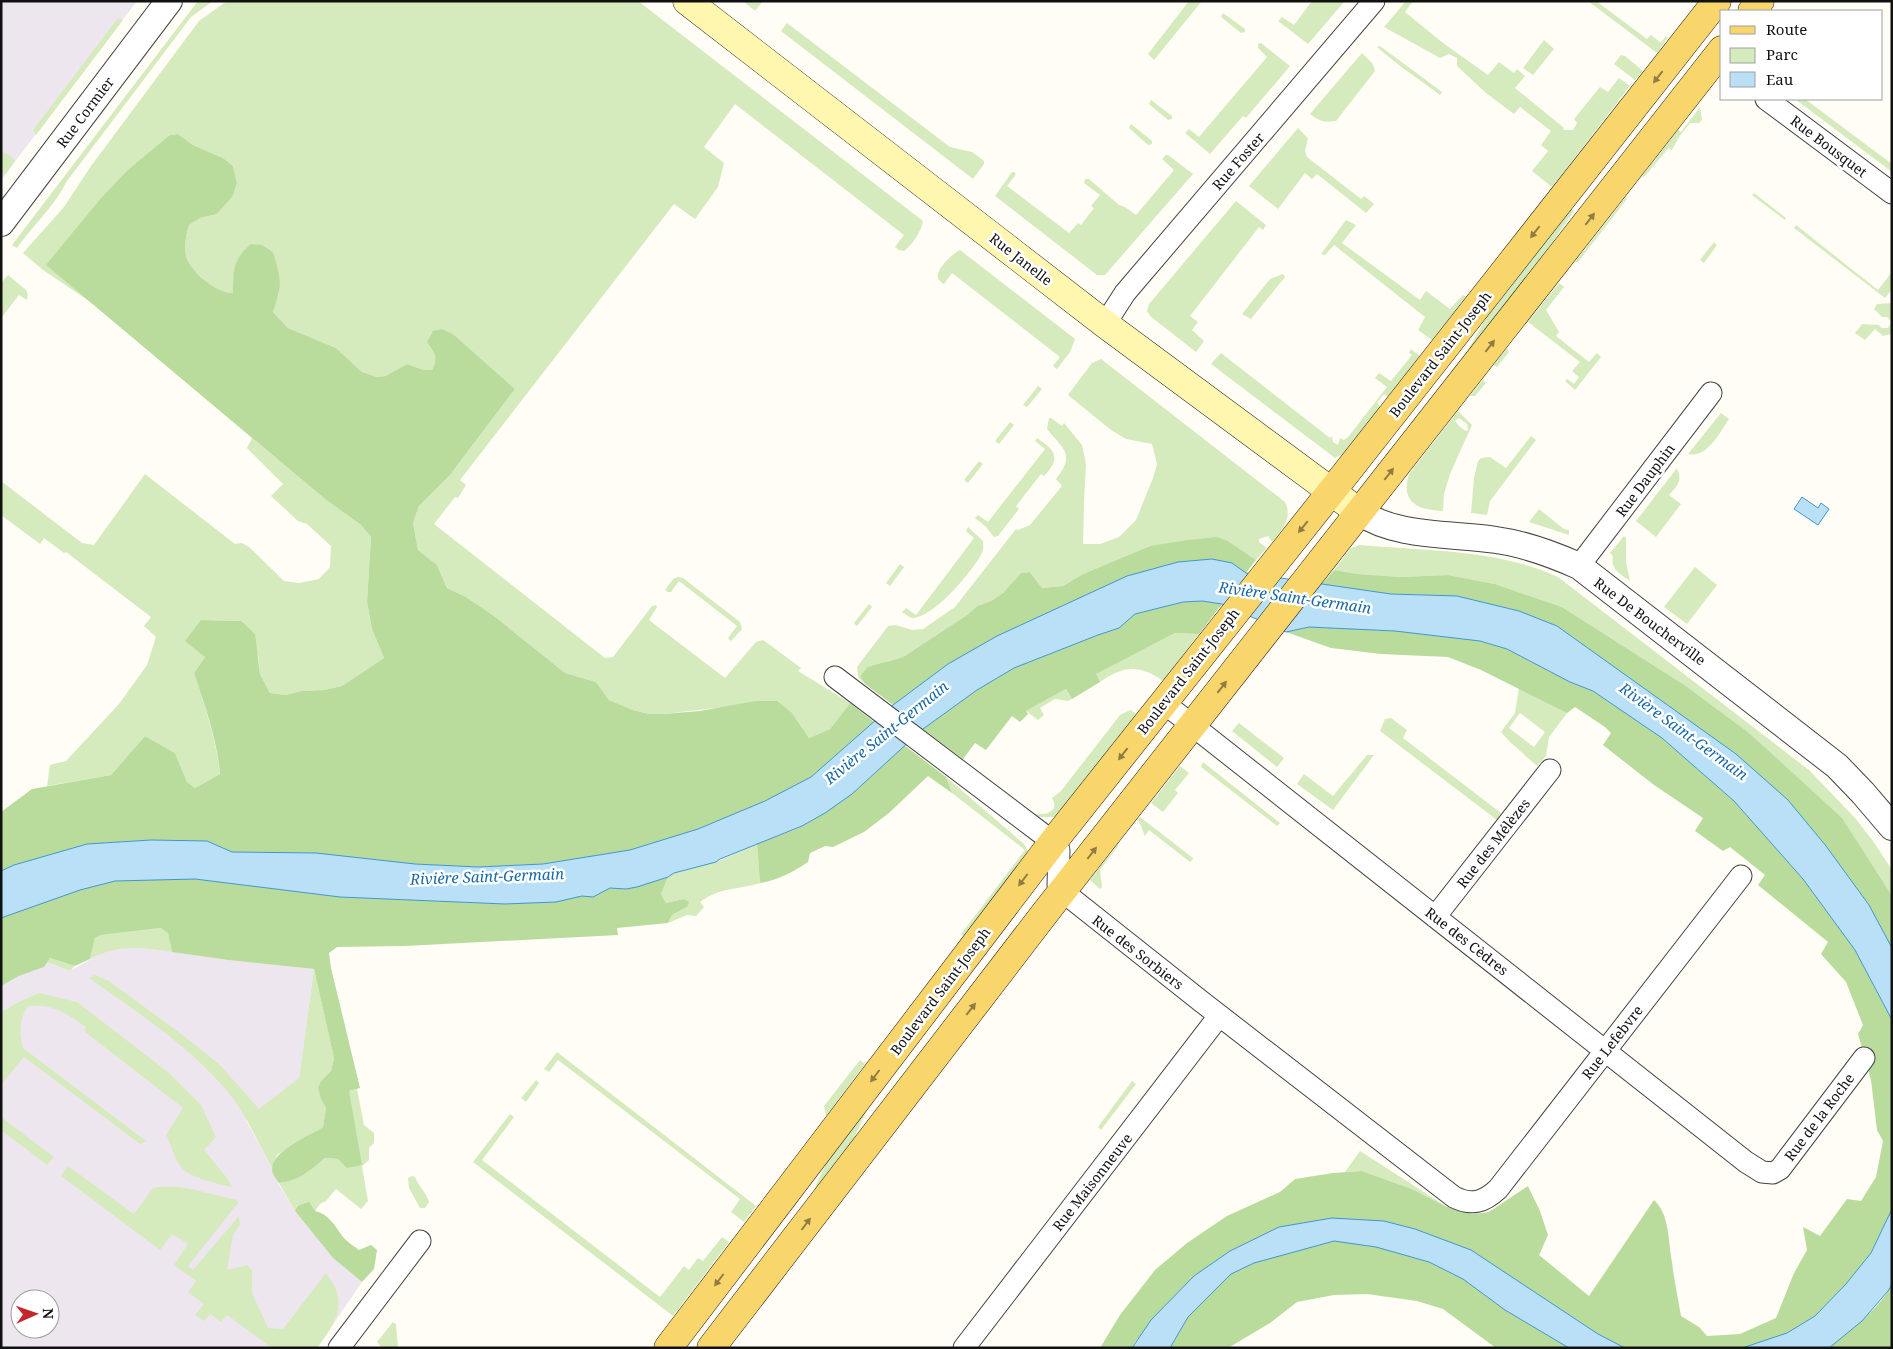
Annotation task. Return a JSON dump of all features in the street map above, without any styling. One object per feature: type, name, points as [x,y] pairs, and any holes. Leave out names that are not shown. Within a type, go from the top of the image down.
[{"type":"main road","name":"Rue Janelle","points":[[688,1],[1105,324],[1359,512]]},
{"type":"main road","name":"Boulevard Saint-Joseph","points":[[668,1348],[1053,842],[1717,1]]},
{"type":"main road","points":[[711,1348],[1062,891],[1312,571],[1719,58]]},
{"type":"street","name":"Rue Cormier","points":[[1,223],[169,1]]},
{"type":"street","name":"Rue Foster","points":[[1105,324],[1125,293],[1374,1]]},
{"type":"street","points":[[1688,39],[1719,58]]},
{"type":"street","name":"Rue Bousquet","points":[[1767,100],[1892,193]]},
{"type":"street","name":"Rue Dauphin","points":[[1579,566],[1711,393]]},
{"type":"street","name":"Rue De Boucherville","points":[[1359,512],[1375,522],[1405,530],[1494,540],[1527,546],[1579,566],[1837,766],[1889,817]]},
{"type":"street","points":[[835,677],[1053,842],[1059,850],[1058,885],[1062,891]]},
{"type":"street","name":"Rue des Cèdres","points":[[1164,703],[1752,1166],[1762,1172],[1773,1173]]},
{"type":"street","name":"Rue des Mélèzes","points":[[1435,917],[1550,770]]},
{"type":"street","name":"Rue Lefebvre","points":[[1477,1203],[1488,1197],[1498,1188],[1741,876]]},
{"type":"street","name":"Rue des Sorbiers","points":[[1062,891],[1454,1197],[1470,1203],[1477,1203]]},
{"type":"street","name":"Rue Maisonneuve","points":[[964,1348],[1220,1016]]},
{"type":"street","name":"Rue de la Roche","points":[[1773,1173],[1783,1165],[1864,1058]]},
{"type":"street","points":[[339,1348],[420,1241]]},
{"type":"shaded area","points":[[1,1],[137,1],[1,180]]},
{"type":"shaded area","points":[[140,947],[228,960],[314,969],[299,1078],[246,1120],[272,1168],[274,1176],[295,1211],[333,1258],[362,1282],[317,1348],[1,1348],[1,986],[19,976],[44,967],[47,962],[70,971],[100,954],[118,948]]},
{"type":"green space","points":[[198,1],[213,1],[191,17],[67,181],[50,207],[17,248],[12,245]]},
{"type":"green space","points":[[227,1],[638,1],[923,221],[910,245],[904,251],[899,250],[895,247],[904,235],[735,104],[704,147],[724,163],[718,187],[695,219],[674,204],[460,480],[466,485],[458,498],[455,497],[434,524],[605,658],[613,657],[652,606],[656,605],[657,607],[649,620],[725,678],[756,642],[763,640],[801,668],[798,671],[850,703],[830,729],[809,738],[792,713],[725,707],[663,714],[649,714],[633,710],[609,700],[596,682],[565,673],[494,616],[466,597],[447,588],[437,565],[418,550],[413,523],[419,506],[450,475],[515,389],[453,334],[442,329],[427,342],[434,352],[435,361],[432,370],[424,370],[407,364],[387,376],[377,377],[362,372],[336,348],[288,328],[273,312],[279,293],[233,277],[233,293],[220,290],[205,281],[193,268],[186,256],[186,236],[189,225],[200,218],[217,214],[233,196],[237,183],[233,166],[223,158],[193,145],[178,134],[170,135],[100,199],[47,265],[92,303],[43,270],[23,253],[64,207],[91,166],[199,21]]},
{"type":"green space","points":[[743,1],[763,1],[755,11]]},
{"type":"green space","points":[[1189,1],[1202,1],[1154,60],[1148,54]]},
{"type":"green space","points":[[1312,1],[1345,1],[1308,44],[1278,21],[1282,17],[1294,25]]},
{"type":"green space","points":[[1406,1],[1413,1],[1405,12],[1443,43],[1488,75],[1499,62],[1514,73],[1517,69],[1525,76],[1515,88],[1563,127],[1564,130],[1573,130],[1577,123],[1574,119],[1600,87],[1608,92],[1619,78],[1630,86],[1552,187],[1532,171],[1548,151],[1541,145],[1551,131],[1520,107],[1514,114],[1486,93],[1457,66],[1457,58],[1449,54],[1440,58],[1384,27]]},
{"type":"green space","points":[[1588,1],[1596,1],[1647,39],[1651,35],[1661,43],[1666,36],[1668,37],[1657,53]]},
{"type":"green space","points":[[1223,13],[1245,29],[1245,32],[1241,33],[1221,17]]},
{"type":"green space","points":[[118,18],[123,20],[36,135],[33,130]]},
{"type":"green space","points":[[787,23],[950,147],[972,152],[984,161],[984,164],[973,179],[781,31]]},
{"type":"green space","points":[[1544,40],[1554,49],[1533,75],[1523,68]]},
{"type":"green space","points":[[1261,43],[1290,66],[1246,118],[1243,116],[1210,154],[1185,133],[1189,129],[1199,137],[1267,57],[1258,48],[1258,44]]},
{"type":"green space","points":[[1380,46],[1442,92],[1440,95],[1377,47]]},
{"type":"green space","points":[[1362,53],[1373,64],[1375,71],[1336,121],[1322,121],[1310,114]]},
{"type":"green space","points":[[1621,55],[1625,56],[1643,71],[1635,80],[1614,64]]},
{"type":"green space","points":[[1151,100],[1172,116],[1172,119],[1168,120],[1149,104]]},
{"type":"green space","points":[[1796,100],[1806,100],[1892,164],[1892,172]]},
{"type":"green space","points":[[1700,107],[1702,120],[1699,123],[1690,123],[1672,150],[1669,148],[1645,176],[1641,178],[1678,130],[1681,132]]},
{"type":"green space","points":[[1131,124],[1152,141],[1152,144],[1148,145],[1129,128]]},
{"type":"green space","points":[[1298,128],[1308,138],[1305,151],[1307,157],[1361,199],[1364,196],[1374,204],[1366,213],[1317,174],[1312,179],[1305,173],[1278,209],[1249,186]]},
{"type":"green space","points":[[178,134],[193,145],[223,158],[233,166],[237,183],[233,196],[217,214],[200,218],[189,225],[187,232],[186,256],[198,275],[212,286],[219,290],[233,293],[233,278],[237,260],[251,244],[262,245],[273,252],[280,282],[273,312],[288,328],[336,348],[362,372],[377,377],[386,376],[407,364],[424,370],[432,370],[435,361],[434,352],[427,342],[433,331],[442,329],[453,334],[515,389],[450,475],[419,506],[413,523],[418,550],[437,565],[447,588],[466,597],[494,616],[565,673],[596,682],[609,700],[633,710],[649,714],[663,714],[700,711],[755,701],[777,701],[792,713],[809,738],[830,729],[850,703],[874,722],[811,777],[765,801],[698,829],[630,850],[543,864],[478,867],[415,864],[316,853],[232,852],[207,841],[151,840],[87,844],[14,865],[1,871],[1,812],[32,789],[111,775],[145,736],[175,753],[187,782],[195,788],[220,774],[213,735],[194,673],[205,657],[185,641],[201,620],[241,621],[255,634],[260,674],[270,693],[286,695],[301,691],[324,690],[342,686],[384,658],[372,629],[367,602],[371,537],[361,525],[325,499],[46,265],[100,199],[129,169],[170,135]]},
{"type":"green space","points":[[1,151],[11,156],[15,161],[6,174],[1,173]]},
{"type":"green space","points":[[1166,155],[1193,174],[1105,275],[1097,275],[995,196],[1012,172],[1014,172],[1016,174],[1007,186],[1069,233],[1078,223],[1081,225],[1094,208],[1091,206],[1100,195],[1084,183],[1085,179],[1089,179],[1119,205],[1136,215],[1174,170],[1162,159]]},
{"type":"green space","points":[[1754,193],[1786,218],[1785,220],[1752,195]]},
{"type":"green space","points":[[1626,197],[1627,199],[1578,262],[1575,262]]},
{"type":"green space","points":[[1236,201],[1266,225],[1263,230],[1259,227],[1190,316],[1198,322],[1192,330],[1204,341],[1196,352],[1150,316],[1147,311],[1149,304]]},
{"type":"green space","points":[[1569,207],[1574,211],[1518,291],[1471,352],[1468,350],[1495,302]]},
{"type":"green space","points":[[1346,220],[1356,225],[1342,243],[1420,300],[1426,291],[1450,309],[1463,295],[1466,297],[1432,340],[1418,330],[1425,317],[1334,245],[1325,255],[1321,254]]},
{"type":"green space","points":[[1796,225],[1878,290],[1892,272],[1892,289],[1885,298],[1794,228]]},
{"type":"green space","points":[[1714,242],[1717,245],[1704,263],[1700,260]]},
{"type":"green space","points":[[960,250],[1075,339],[1070,352],[1057,369],[1053,366],[1060,357],[952,273],[944,284],[940,281],[938,275],[942,266]]},
{"type":"green space","points":[[1283,274],[1285,277],[1251,319],[1242,314],[1270,279]]},
{"type":"green space","points":[[8,275],[26,290],[28,295],[27,300],[19,295],[1,318],[1,283]]},
{"type":"green space","points":[[1559,283],[1564,287],[1546,310],[1559,332],[1556,336],[1589,362],[1597,353],[1601,357],[1575,390],[1565,381],[1567,379],[1574,384],[1579,377],[1572,371],[1580,362],[1528,322]]},
{"type":"green space","points":[[1892,303],[1891,334],[1883,336],[1875,329],[1865,340],[1855,333],[1862,324],[1879,325],[1881,328],[1888,328],[1891,322],[1887,317],[1882,317],[1874,309],[1877,304]]},
{"type":"green space","points":[[1507,348],[1509,352],[1497,367],[1494,365],[1483,380],[1486,383],[1475,396],[1470,396]]},
{"type":"green space","points":[[1411,349],[1420,356],[1388,397],[1384,394],[1377,403],[1381,407],[1344,453],[1335,458],[1211,364],[1221,353],[1330,438],[1332,436],[1333,442],[1338,445],[1340,438],[1344,440],[1349,436],[1387,387],[1375,378],[1379,373],[1391,381],[1412,355],[1409,353]]},
{"type":"green space","points":[[1101,359],[1285,502],[1288,514],[1285,524],[1279,533],[1272,542],[1268,536],[1259,539],[1259,542],[1267,548],[1256,560],[1228,541],[1150,546],[1083,574],[1063,586],[1042,588],[1030,572],[1021,573],[1003,593],[991,601],[977,606],[967,615],[903,657],[888,661],[860,675],[865,684],[858,677],[857,667],[888,626],[896,625],[912,630],[923,629],[955,607],[1016,529],[1018,530],[1030,525],[1062,486],[1056,479],[1062,470],[1066,457],[1062,447],[1047,429],[1049,418],[1062,426],[1064,423],[1082,445],[1086,464],[1083,544],[1100,544],[1119,537],[1136,520],[1157,464],[1152,444],[1126,439],[1111,430],[1068,395],[1092,363]]},
{"type":"green space","points":[[1038,386],[1042,389],[1027,407],[1023,405]]},
{"type":"green space","points":[[1458,411],[1472,425],[1450,474],[1444,494],[1443,511],[1426,509],[1409,498],[1407,484],[1409,474]],"holes":[[[1459,418],[1467,424],[1468,430],[1466,431],[1455,421]]]},
{"type":"green space","points":[[1721,413],[1729,419],[1717,437],[1707,449],[1695,454],[1688,454]]},
{"type":"green space","points":[[1010,422],[1014,425],[999,444],[995,441]]},
{"type":"green space","points":[[1531,436],[1536,440],[1490,501],[1487,515],[1471,513],[1474,478],[1478,461],[1481,458],[1490,457],[1506,468]]},
{"type":"green space","points":[[252,438],[325,499],[361,525],[371,537],[367,602],[372,629],[384,658],[342,686],[324,690],[301,691],[286,695],[270,693],[260,674],[258,655],[241,621],[201,620],[205,657],[194,673],[213,735],[220,774],[195,788],[187,782],[175,753],[145,736],[111,775],[47,786],[50,765],[66,761],[119,704],[147,665],[156,637],[144,626],[151,617],[66,552],[64,553],[44,538],[40,544],[1,515],[1,481],[82,543],[94,545],[145,474],[235,544],[242,543],[249,547],[284,581],[299,583],[319,579],[330,567],[331,546],[307,524],[298,521],[271,496],[283,484],[247,448]]},
{"type":"green space","points":[[1037,438],[1052,451],[1054,455],[1053,464],[1044,476],[1041,474],[1016,506],[1019,509],[998,536],[994,537],[975,518],[978,515],[988,522],[1045,449],[1035,441]]},
{"type":"green space","points":[[979,461],[983,464],[968,483],[964,480]]},
{"type":"green space","points":[[1677,468],[1679,480],[1677,486],[1669,495],[1681,504],[1656,537],[1636,521]]},
{"type":"green space","points":[[1539,509],[1564,529],[1569,530],[1569,535],[1529,522]]},
{"type":"green space","points":[[968,527],[983,541],[982,553],[970,571],[951,593],[930,611],[911,618],[902,612],[906,608],[916,615],[974,538],[966,531]]},
{"type":"green space","points":[[1624,536],[1626,538],[1626,562],[1630,581],[1615,568],[1612,561],[1613,556],[1610,553]]},
{"type":"green space","points":[[1217,537],[1228,541],[1256,560],[1246,573],[1228,564],[1213,560],[1178,562],[948,664],[893,705],[865,684],[860,676],[868,667],[903,657],[967,615],[977,606],[991,601],[1003,593],[1021,573],[1030,572],[1042,588],[1063,586],[1083,574],[1150,546]]},
{"type":"green space","points":[[1360,545],[1435,550],[1486,556],[1535,568],[1558,577],[1809,770],[1855,818],[1873,841],[1892,870],[1892,896],[1871,865],[1787,769],[1748,732],[1686,686],[1562,607],[1495,584],[1448,575],[1401,577],[1334,570],[1351,548]]},
{"type":"green space","points":[[900,564],[904,567],[890,586],[886,583]]},
{"type":"green space","points":[[1695,567],[1717,585],[1687,624],[1664,607]]},
{"type":"green space","points":[[1334,570],[1401,577],[1448,575],[1495,584],[1562,607],[1686,686],[1748,732],[1842,818],[1892,896],[1892,948],[1869,905],[1826,846],[1788,800],[1664,704],[1557,626],[1457,596],[1391,594],[1322,584]]},
{"type":"green space","points":[[683,578],[740,622],[742,629],[731,641],[728,638],[737,626],[679,581],[671,592],[665,590],[673,579]]},
{"type":"green space","points":[[1202,601],[1222,604],[1199,634],[1175,633],[1096,674],[1100,682],[1072,699],[1066,689],[1026,711],[1028,714],[1020,722],[1012,716],[986,750],[975,743],[963,759],[923,729],[977,690],[1014,668],[1119,628],[1135,614],[1183,602]]},
{"type":"green space","points":[[869,604],[872,607],[857,626],[854,623]]},
{"type":"green space","points":[[1309,627],[1395,631],[1480,641],[1507,649],[1570,682],[1593,691],[1662,738],[1734,801],[1803,879],[1855,950],[1892,1020],[1892,1209],[1871,1253],[1846,1284],[1815,1316],[1787,1333],[1742,1348],[1625,1348],[1598,1334],[1471,1250],[1279,1227],[1230,1251],[1194,1276],[1135,1342],[1132,1348],[1100,1348],[1120,1315],[1155,1270],[1187,1243],[1227,1216],[1280,1192],[1295,1179],[1362,1171],[1412,1189],[1447,1207],[1474,1214],[1489,1212],[1528,1186],[1540,1211],[1548,1235],[1539,1255],[1589,1296],[1654,1200],[1666,1221],[1681,1316],[1699,1327],[1707,1336],[1740,1334],[1776,1318],[1794,1273],[1807,1250],[1803,1227],[1820,1236],[1847,1199],[1861,1201],[1876,1177],[1883,1141],[1877,1130],[1871,1080],[1858,1034],[1863,1025],[1846,982],[1821,954],[1828,942],[1758,885],[1765,875],[1730,847],[1723,851],[1695,831],[1703,818],[1654,785],[1603,745],[1611,733],[1575,707],[1567,713],[1481,670],[1448,657],[1381,654],[1331,648],[1286,632]]},
{"type":"green space","points":[[1175,633],[1199,634],[1163,681],[1146,672],[1131,669],[1116,673],[1100,682],[1095,674]]},
{"type":"green space","points":[[1519,688],[1567,713],[1549,737],[1546,756],[1537,766],[1501,732],[1515,713]],"holes":[[[1520,713],[1545,732],[1534,747],[1509,728]]]},
{"type":"green space","points":[[1066,689],[1072,699],[1068,701],[1055,699],[1040,708],[1044,715],[1038,720],[1026,711]]},
{"type":"green space","points":[[1130,710],[1137,714],[1057,817],[1037,817],[1036,814],[1048,813],[1053,809],[1054,802],[1052,798],[1061,791],[1120,715]]},
{"type":"green space","points":[[1391,718],[1407,730],[1403,738],[1501,813],[1497,820],[1380,731],[1385,719]]},
{"type":"green space","points":[[1239,723],[1284,758],[1277,767],[1232,731]]},
{"type":"green space","points":[[904,745],[946,777],[952,793],[928,776],[889,813],[864,832],[833,847],[825,846],[810,853],[808,862],[797,869],[779,878],[760,883],[757,844],[796,829],[821,815],[859,787]]},
{"type":"green space","points":[[1367,755],[1374,755],[1333,810],[1297,784],[1304,774],[1333,796]]},
{"type":"green space","points":[[1203,762],[1280,823],[1277,826],[1201,767]]},
{"type":"green space","points":[[1180,766],[1189,773],[1175,790],[1178,793],[1163,812],[1151,803]]},
{"type":"green space","points":[[946,777],[1024,844],[1028,851],[1028,854],[963,936],[961,934],[1025,850],[952,793]]},
{"type":"green space","points":[[1140,817],[1193,859],[1190,862],[1149,830],[1145,836],[1138,819]]},
{"type":"green space","points":[[757,844],[760,883],[707,897],[700,902],[704,907],[696,916],[687,915],[668,923],[672,915],[687,907],[684,899],[666,903],[661,894],[668,877],[674,873],[716,862]]},
{"type":"green space","points":[[1118,844],[1100,870],[1102,887],[1100,889],[1090,880]]},
{"type":"green space","points":[[668,877],[661,894],[666,903],[684,899],[689,902],[687,907],[672,915],[668,923],[617,928],[618,935],[405,946],[337,947],[329,953],[360,1088],[349,1091],[362,1165],[347,1168],[338,1159],[325,1158],[304,1175],[286,1182],[279,1183],[273,1175],[274,1162],[284,1150],[323,1127],[326,1108],[318,1088],[321,1081],[331,1071],[334,1058],[314,969],[172,952],[168,933],[161,928],[101,935],[95,938],[90,959],[75,966],[50,958],[44,967],[19,976],[1,986],[1,918],[80,890],[115,881],[195,879],[340,897],[505,904],[582,896],[593,897],[610,888],[626,889]]},
{"type":"green space","points":[[161,928],[168,932],[172,952],[130,948],[111,951],[90,959],[95,938],[101,935]]},
{"type":"green space","points":[[50,958],[75,966],[70,971],[47,962]]},
{"type":"green space","points":[[314,969],[334,1058],[331,1071],[321,1081],[321,1099],[326,1108],[323,1127],[277,1155],[272,1168],[240,1109],[220,1083],[167,1034],[89,978],[95,975],[109,981],[184,1036],[220,1065],[259,1109],[299,1078]]},
{"type":"green space","points":[[39,993],[77,1002],[168,1072],[201,1105],[216,1137],[204,1150],[232,1187],[197,1177],[181,1167],[166,1135],[183,1108],[84,1031],[86,1027],[59,1010],[46,1006],[28,1006],[21,1026],[23,1048],[146,1141],[140,1144],[24,1057],[1,1085],[1,1012]]},
{"type":"green space","points":[[557,1052],[756,1206],[744,1222],[731,1212],[740,1199],[558,1060],[549,1072],[544,1069]]},
{"type":"green space","points":[[860,1060],[865,1064],[826,1116],[824,1106]]},
{"type":"green space","points":[[536,1080],[539,1083],[526,1102],[521,1098]]},
{"type":"green space","points":[[1132,1081],[1136,1084],[1101,1130],[1098,1127]]},
{"type":"green space","points":[[357,1089],[364,1125],[374,1133],[374,1143],[369,1148],[369,1160],[362,1166],[368,1201],[361,1209],[336,1189],[315,1211],[297,1205],[295,1211],[279,1183],[298,1178],[325,1158],[338,1159],[349,1091]]},
{"type":"green space","points":[[864,1107],[867,1110],[849,1149],[818,1190],[815,1187],[832,1151]]},
{"type":"green space","points":[[510,1114],[514,1117],[482,1160],[660,1297],[684,1266],[689,1270],[698,1258],[703,1261],[722,1237],[729,1242],[673,1316],[473,1162]]},
{"type":"green space","points":[[1,1117],[54,1157],[47,1165],[1,1130]]},
{"type":"green space","points":[[1360,1151],[1447,1207],[1412,1189],[1362,1171],[1345,1172]]},
{"type":"green space","points":[[68,1166],[134,1214],[153,1188],[184,1188],[237,1200],[238,1203],[188,1266],[193,1270],[239,1216],[240,1225],[233,1235],[227,1270],[247,1265],[252,1270],[252,1293],[268,1328],[283,1329],[326,1273],[333,1283],[339,1302],[335,1320],[330,1329],[317,1348],[272,1348],[227,1315],[221,1322],[210,1314],[204,1321],[195,1315],[204,1304],[188,1292],[196,1281],[174,1265],[188,1244],[172,1234],[160,1250],[61,1176]]},
{"type":"green space","points":[[415,1177],[428,1198],[429,1202],[425,1208],[420,1208],[409,1188],[408,1178]]},
{"type":"green space","points":[[309,1202],[315,1211],[328,1218],[345,1239],[359,1250],[371,1245],[377,1250],[374,1269],[362,1282],[333,1258],[295,1211],[297,1206]]},
{"type":"green space","points":[[1334,1241],[1376,1247],[1429,1262],[1463,1279],[1505,1310],[1569,1348],[1496,1348],[1443,1309],[1417,1301],[1367,1294],[1334,1295],[1297,1302],[1270,1323],[1228,1348],[1170,1348],[1188,1317],[1231,1274],[1254,1263]]},
{"type":"green space","points":[[1892,1284],[1892,1348],[1829,1348],[1880,1302]]},
{"type":"green space","points":[[393,1322],[396,1324],[398,1348],[382,1348],[377,1342]]},
{"type":"water","points":[[1802,497],[1818,508],[1821,503],[1829,509],[1818,525],[1794,509]]},
{"type":"water","name":"Rivière Saint-Germain","points":[[1212,559],[1232,563],[1246,573],[1391,594],[1457,596],[1519,611],[1557,626],[1736,754],[1788,800],[1826,846],[1869,905],[1892,948],[1892,1020],[1855,950],[1803,879],[1734,801],[1662,738],[1593,691],[1570,682],[1507,649],[1480,641],[1395,631],[1309,627],[1286,632],[1222,604],[1202,601],[1183,602],[1135,614],[1119,628],[1014,668],[977,690],[923,729],[852,794],[825,813],[802,826],[716,862],[674,873],[668,877],[637,887],[626,889],[610,888],[593,897],[582,896],[556,902],[505,904],[340,897],[195,879],[115,881],[80,890],[1,918],[1,871],[14,865],[87,844],[151,840],[207,841],[232,852],[316,853],[415,864],[478,867],[543,864],[630,850],[698,829],[765,801],[811,777],[893,705],[948,664],[997,636],[1127,576],[1178,562]]},
{"type":"water","points":[[1892,1209],[1892,1284],[1862,1321],[1829,1348],[1742,1348],[1787,1333],[1815,1316],[1846,1284],[1871,1253]]},
{"type":"water","points":[[1332,1218],[1384,1221],[1415,1229],[1471,1250],[1598,1334],[1625,1348],[1569,1348],[1505,1310],[1463,1279],[1429,1262],[1376,1247],[1334,1241],[1254,1263],[1231,1274],[1188,1317],[1170,1348],[1132,1348],[1151,1320],[1194,1276],[1230,1251],[1279,1227]]}]
